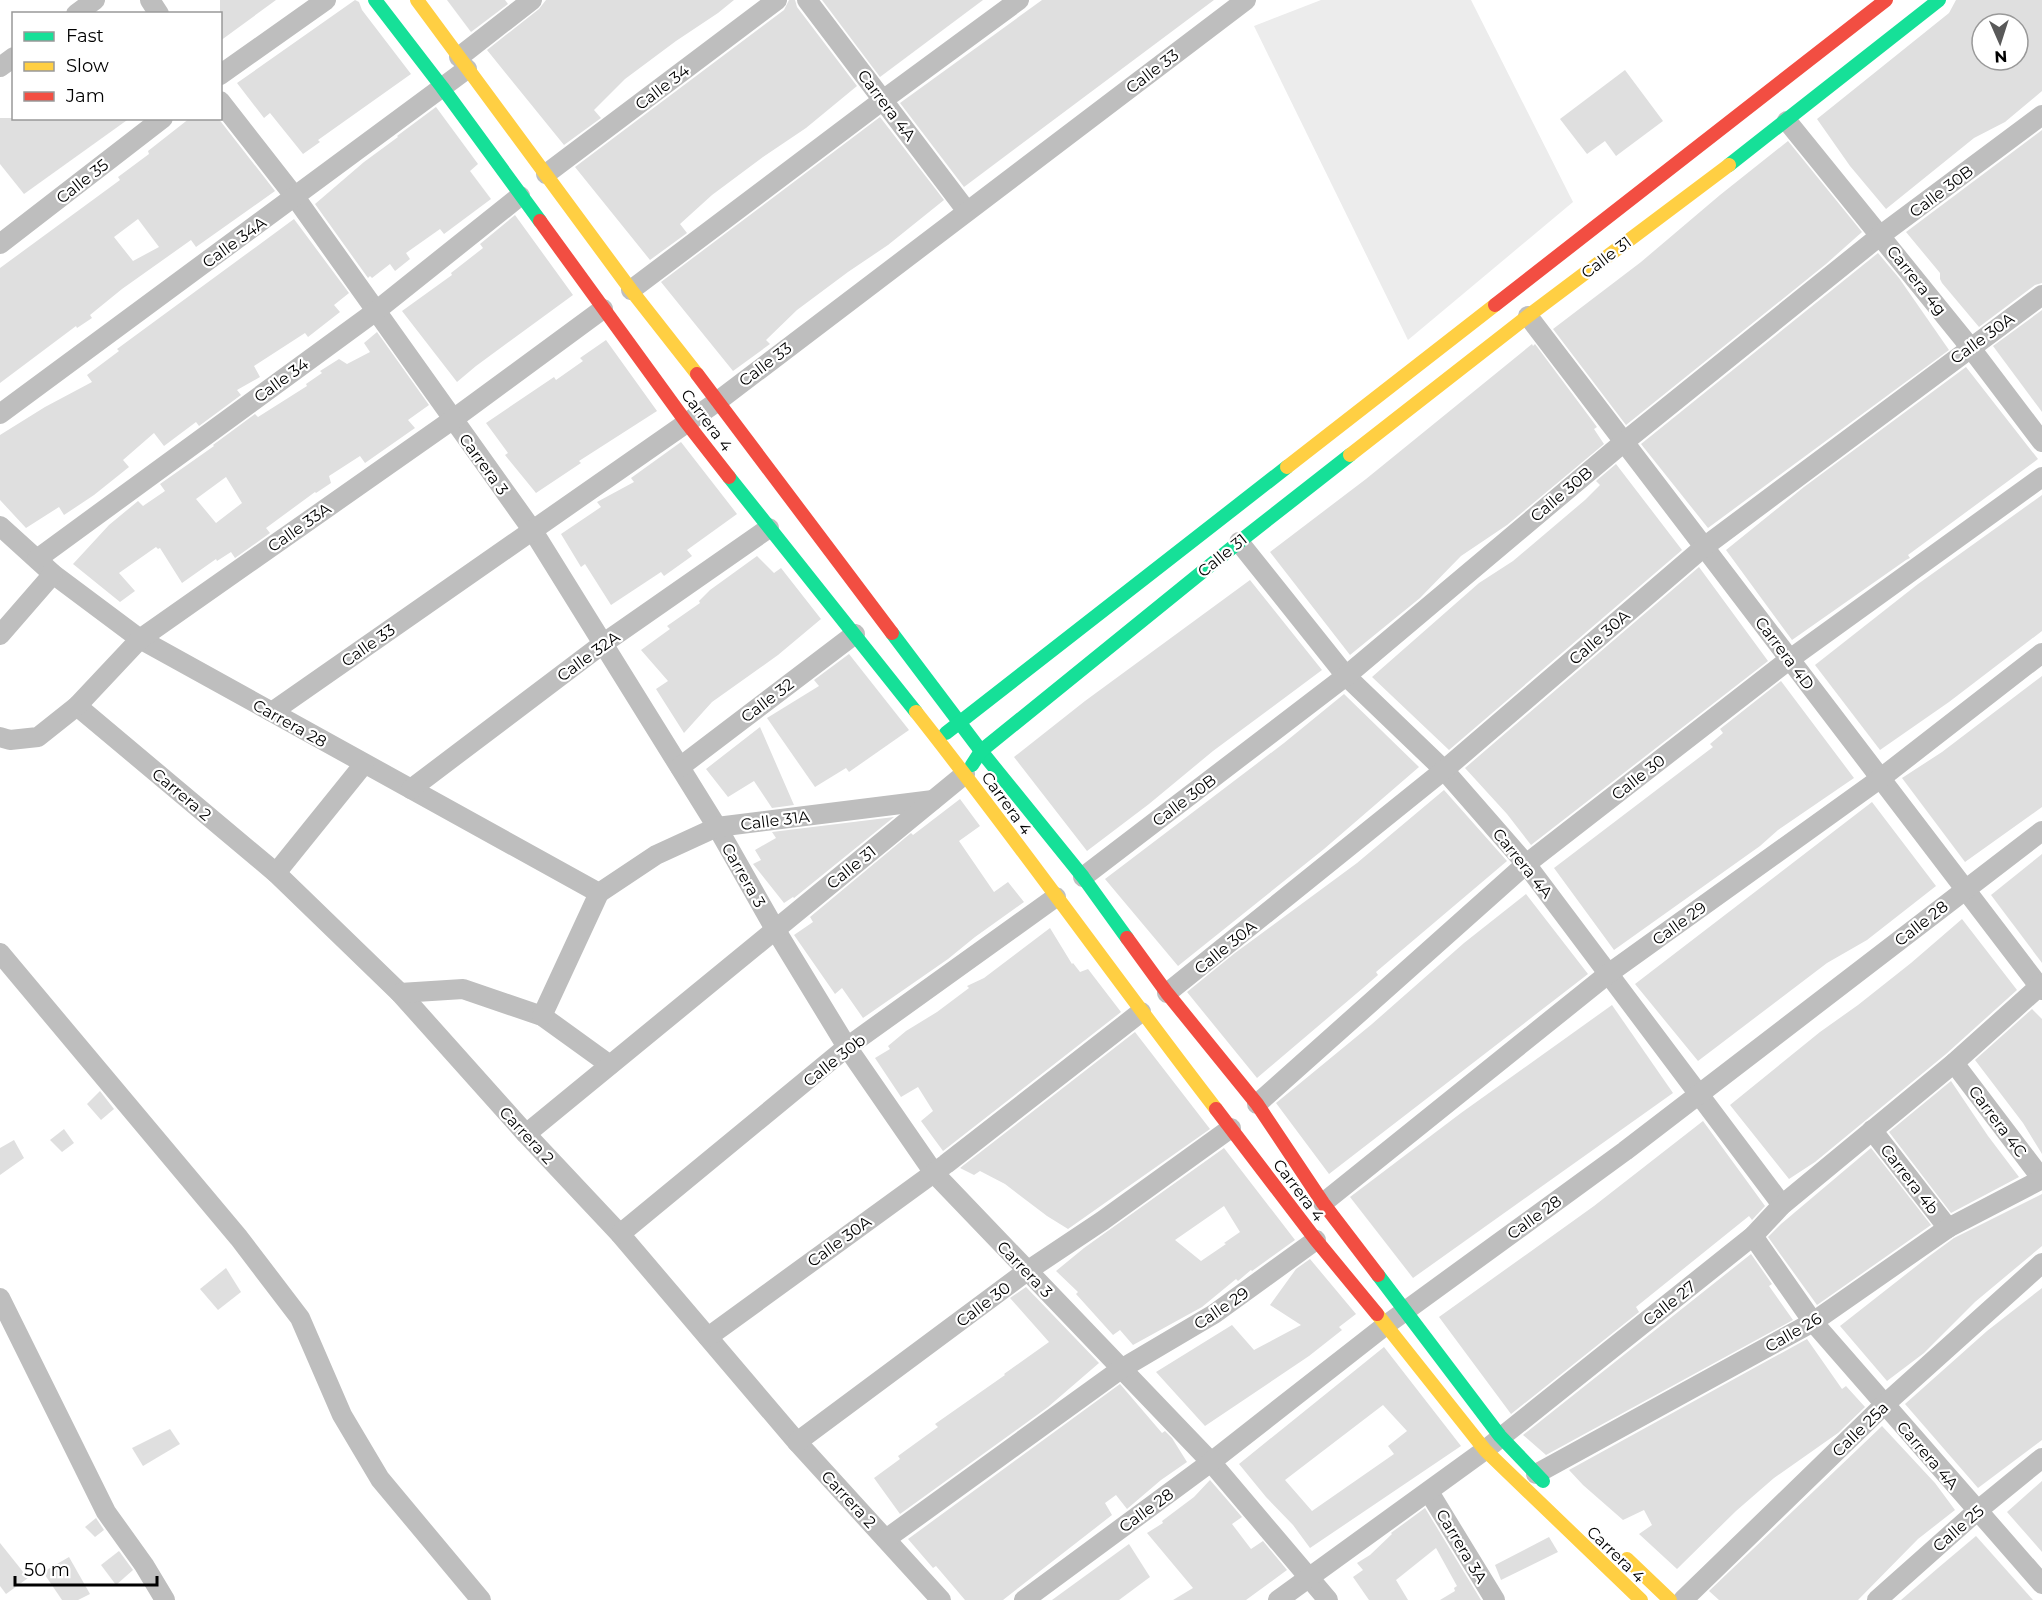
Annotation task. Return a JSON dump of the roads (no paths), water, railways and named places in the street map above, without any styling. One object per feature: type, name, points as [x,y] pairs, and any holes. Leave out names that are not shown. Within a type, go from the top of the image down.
[{"type":"main road","name":"Carrera 4","points":[[375,0],[442,87],[686,422],[965,774],[1141,1012],[1316,1240],[1485,1450],[1641,1600]]},
{"type":"main road","name":"Carrera 4","points":[[417,0],[631,290],[718,400],[981,751],[1083,877],[1167,993],[1257,1104],[1323,1203],[1500,1436],[1553,1490]]},
{"type":"main road","name":"Calle 31","points":[[938,740],[1886,0]]},
{"type":"main road","name":"Calle 31","points":[[965,774],[981,751],[1239,542],[1528,316],[1787,121],[1939,0]]},
{"type":"main road","name":"Carrera 4","points":[[1620,1553],[1670,1600]]},
{"type":"street","points":[[79,12],[95,0]]},
{"type":"street","points":[[222,74],[326,0]]},
{"type":"street","name":"Calle 34A","points":[[0,414],[442,87],[463,63],[532,0]]},
{"type":"street","name":"Calle 34","points":[[546,174],[777,0]]},
{"type":"street","name":"Carrera 4A","points":[[807,0],[966,210]]},
{"type":"street","points":[[631,290],[1019,0]]},
{"type":"street","name":"Calle 33","points":[[272,712],[718,400],[1239,2]]},
{"type":"street","name":"Carrera 3","points":[[222,104],[295,197],[532,531],[717,827],[847,1047],[934,1173],[1211,1462],[1328,1600]]},
{"type":"street","name":"Calle 30B","points":[[1083,877],[1346,676],[1624,442],[1881,236],[2042,115]]},
{"type":"street","name":"Calle 35","points":[[0,244],[161,120]]},
{"type":"street","name":"Carrera 4g","points":[[1787,121],[1970,347],[2042,442]]},
{"type":"street","name":"Calle 34","points":[[37,559],[376,311],[520,196]]},
{"type":"street","name":"Calle 30A","points":[[1167,993],[1444,770],[1704,547],[2042,295]]},
{"type":"street","name":"Calle 33A","points":[[0,737],[10,740],[38,737],[77,706],[140,639],[452,420],[603,309]]},
{"type":"street","name":"Carrera 4D","points":[[1528,316],[2041,987]]},
{"type":"street","name":"Calle 30","points":[[1257,1104],[1526,864],[1790,659],[2042,477]]},
{"type":"street","name":"Carrera 28","points":[[0,526],[53,574],[140,639],[599,893]]},
{"type":"street","name":"Calle 32A","points":[[411,789],[604,644],[770,528]]},
{"type":"street","name":"Carrera 4A","points":[[1239,542],[1346,676],[1444,770],[1526,864],[1782,1205]]},
{"type":"street","points":[[0,635],[53,574]]},
{"type":"street","name":"Calle 32","points":[[680,767],[855,633]]},
{"type":"street","name":"Calle 29","points":[[1323,1203],[1608,974],[1881,778],[2042,653]]},
{"type":"street","name":"Carrera 2","points":[[77,706],[276,873],[399,993],[620,1234],[797,1442],[941,1600]]},
{"type":"street","points":[[276,873],[364,764]]},
{"type":"street","name":"Calle 31","points":[[526,1134],[965,774]]},
{"type":"street","name":"Calle 31A","points":[[599,893],[656,855],[717,827],[933,800]]},
{"type":"street","name":"Calle 28","points":[[1024,1600],[1211,1462],[1406,1310],[1699,1096],[1965,888],[2042,831]]},
{"type":"street","points":[[542,1016],[599,893]]},
{"type":"street","name":"Calle 30b","points":[[620,1234],[847,1047],[1056,897]]},
{"type":"street","points":[[0,953],[239,1238],[300,1318],[342,1415],[380,1479],[481,1600]]},
{"type":"street","name":"Calle 27","points":[[1278,1600],[1485,1450],[1753,1236],[1782,1205],[1954,1063],[2041,987]]},
{"type":"street","points":[[399,993],[463,988],[542,1016],[610,1065]]},
{"type":"street","name":"Calle 30A","points":[[708,1337],[934,1173],[1141,1012]]},
{"type":"street","name":"Carrera 4C","points":[[1954,1063],[2042,1179]]},
{"type":"street","name":"Calle 30","points":[[797,1442],[1027,1271],[1102,1221],[1231,1128]]},
{"type":"street","name":"Carrera 4b","points":[[1872,1130],[1948,1228]]},
{"type":"street","name":"Calle 26","points":[[1536,1474],[1813,1322],[1948,1228],[2042,1179]]},
{"type":"street","name":"Carrera 4A","points":[[1753,1236],[1813,1322],[2042,1584]]},
{"type":"street","name":"Calle 29","points":[[886,1539],[1121,1369],[1214,1314],[1316,1240]]},
{"type":"street","name":"Calle 25a","points":[[1683,1600],[1884,1405],[2042,1263]]},
{"type":"street","points":[[0,1298],[106,1512],[144,1565],[165,1600]]},
{"type":"street","name":"Calle 25","points":[[1877,1600],[1977,1511],[2042,1458]]},
{"type":"street","name":"Carrera 3A","points":[[1429,1492],[1495,1600]]}]
